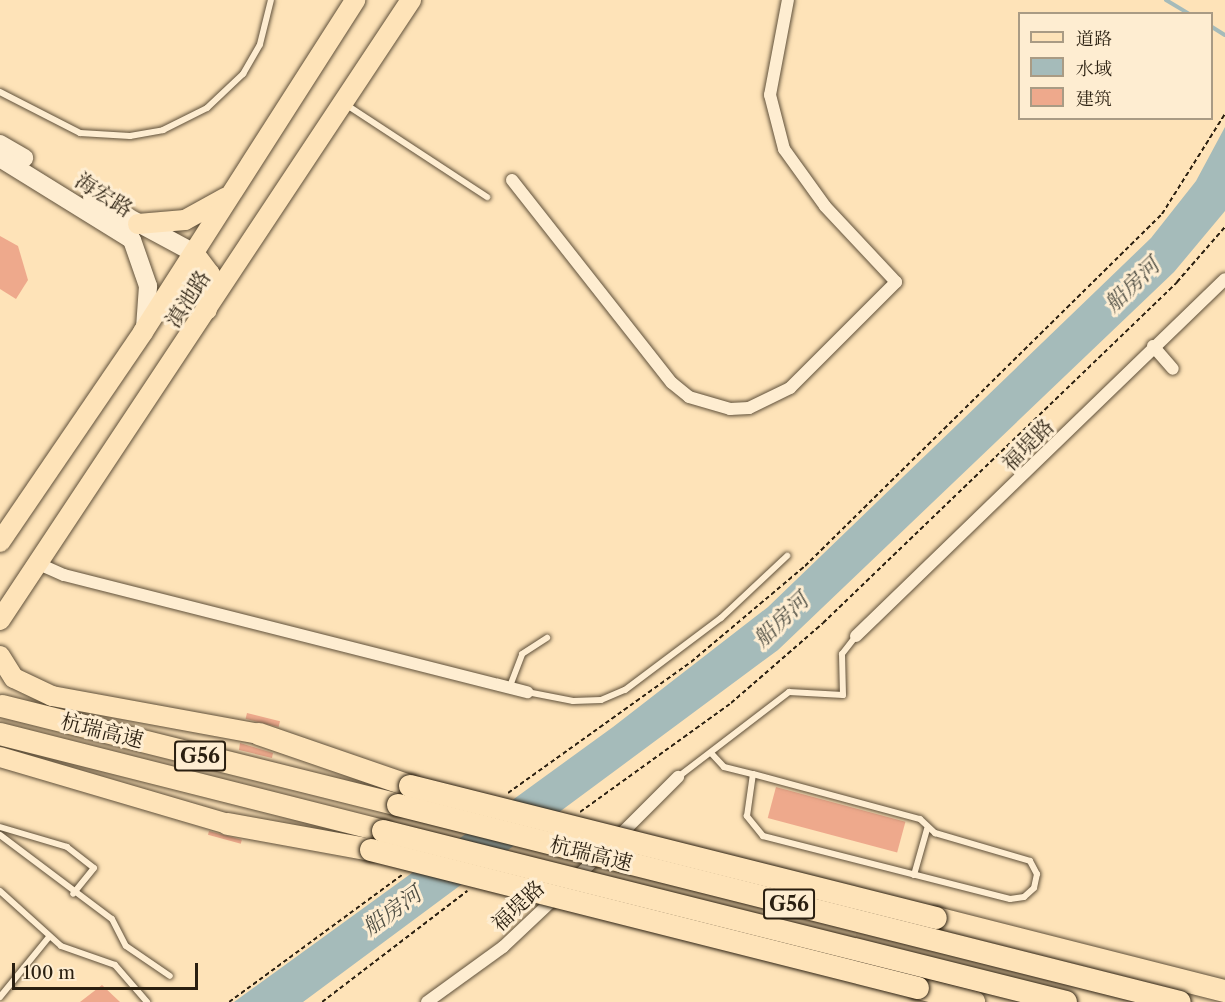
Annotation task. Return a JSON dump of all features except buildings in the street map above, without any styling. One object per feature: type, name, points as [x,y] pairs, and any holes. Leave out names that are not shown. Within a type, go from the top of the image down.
[{"type":"highway","name":"杭瑞高速","points":[[2,706],[1180,1002]]},
{"type":"highway","name":"杭瑞高速","points":[[0,734],[1066,1002]]},
{"type":"highway","points":[[259,734],[410,786],[1225,991]]},
{"type":"highway","points":[[228,824],[371,850],[974,1002]]},
{"type":"main road","name":"滇池路","points":[[0,542],[143,332],[355,0]]},
{"type":"main road","name":"滇池路","points":[[1,622],[204,318],[411,0]]},
{"type":"main road","name":"海宏路","points":[[0,144],[138,224],[194,253]]},
{"type":"main road","name":"海宏路","points":[[0,158],[132,240],[148,286],[143,332]]},
{"type":"main road","points":[[138,224],[196,216],[236,188]]},
{"type":"main road","points":[[194,253],[210,274],[204,318]]},
{"type":"main road","points":[[0,656],[14,678],[51,696],[259,734]]},
{"type":"main road","points":[[0,757],[228,824]]},
{"type":"street","points":[[512,180],[672,383],[689,397],[730,409],[749,408],[790,388],[896,282],[825,206],[784,149],[771,95],[788,0]]},
{"type":"street","name":"福堤路","points":[[856,636],[1023,479],[1153,346],[1225,279]]},
{"type":"street","points":[[1153,346],[1173,369]]},
{"type":"street","points":[[39,564],[64,575],[527,692]]},
{"type":"street","name":"福堤路","points":[[427,1002],[503,947],[678,777]]},
{"type":"lane","points":[[0,92],[80,133],[130,136],[163,130],[207,108],[243,74],[260,44],[271,0]]},
{"type":"lane","points":[[344,103],[487,197]]},
{"type":"lane","points":[[527,692],[573,701],[601,700],[626,690],[721,618],[787,556]]},
{"type":"lane","points":[[678,777],[789,692],[843,695],[842,654],[856,636]]},
{"type":"lane","points":[[510,686],[522,654],[547,638]]},
{"type":"lane","points":[[711,753],[724,766],[920,819],[927,829],[1029,861],[1037,874],[1034,888],[1024,897],[1010,899],[763,836],[747,816],[753,774]]},
{"type":"lane","points":[[0,827],[67,847],[94,868],[73,894]]},
{"type":"lane","points":[[914,875],[927,829]]},
{"type":"lane","points":[[0,835],[73,894],[112,919],[126,946],[170,976]]},
{"type":"lane","points":[[0,891],[49,937],[115,966],[147,1002]]},
{"type":"lane","points":[[0,997],[49,937]]},
{"type":"path","points":[[501,799],[664,682],[805,566],[1162,214],[1225,114]]},
{"type":"path","points":[[577,814],[731,703],[823,623],[1177,282],[1225,227]]},
{"type":"path","points":[[229,1002],[406,871]]},
{"type":"path","points":[[322,1002],[477,884]]},
{"type":"water","name":"船房河","points":[[1225,127],[1225,211],[1174,272],[778,650],[303,1002],[234,1002],[613,727],[768,607],[1151,238],[1196,181]]},
{"type":"waterway","points":[[1166,0],[1186,12]]},
{"type":"waterway","points":[[1213,28],[1225,35]]}]
